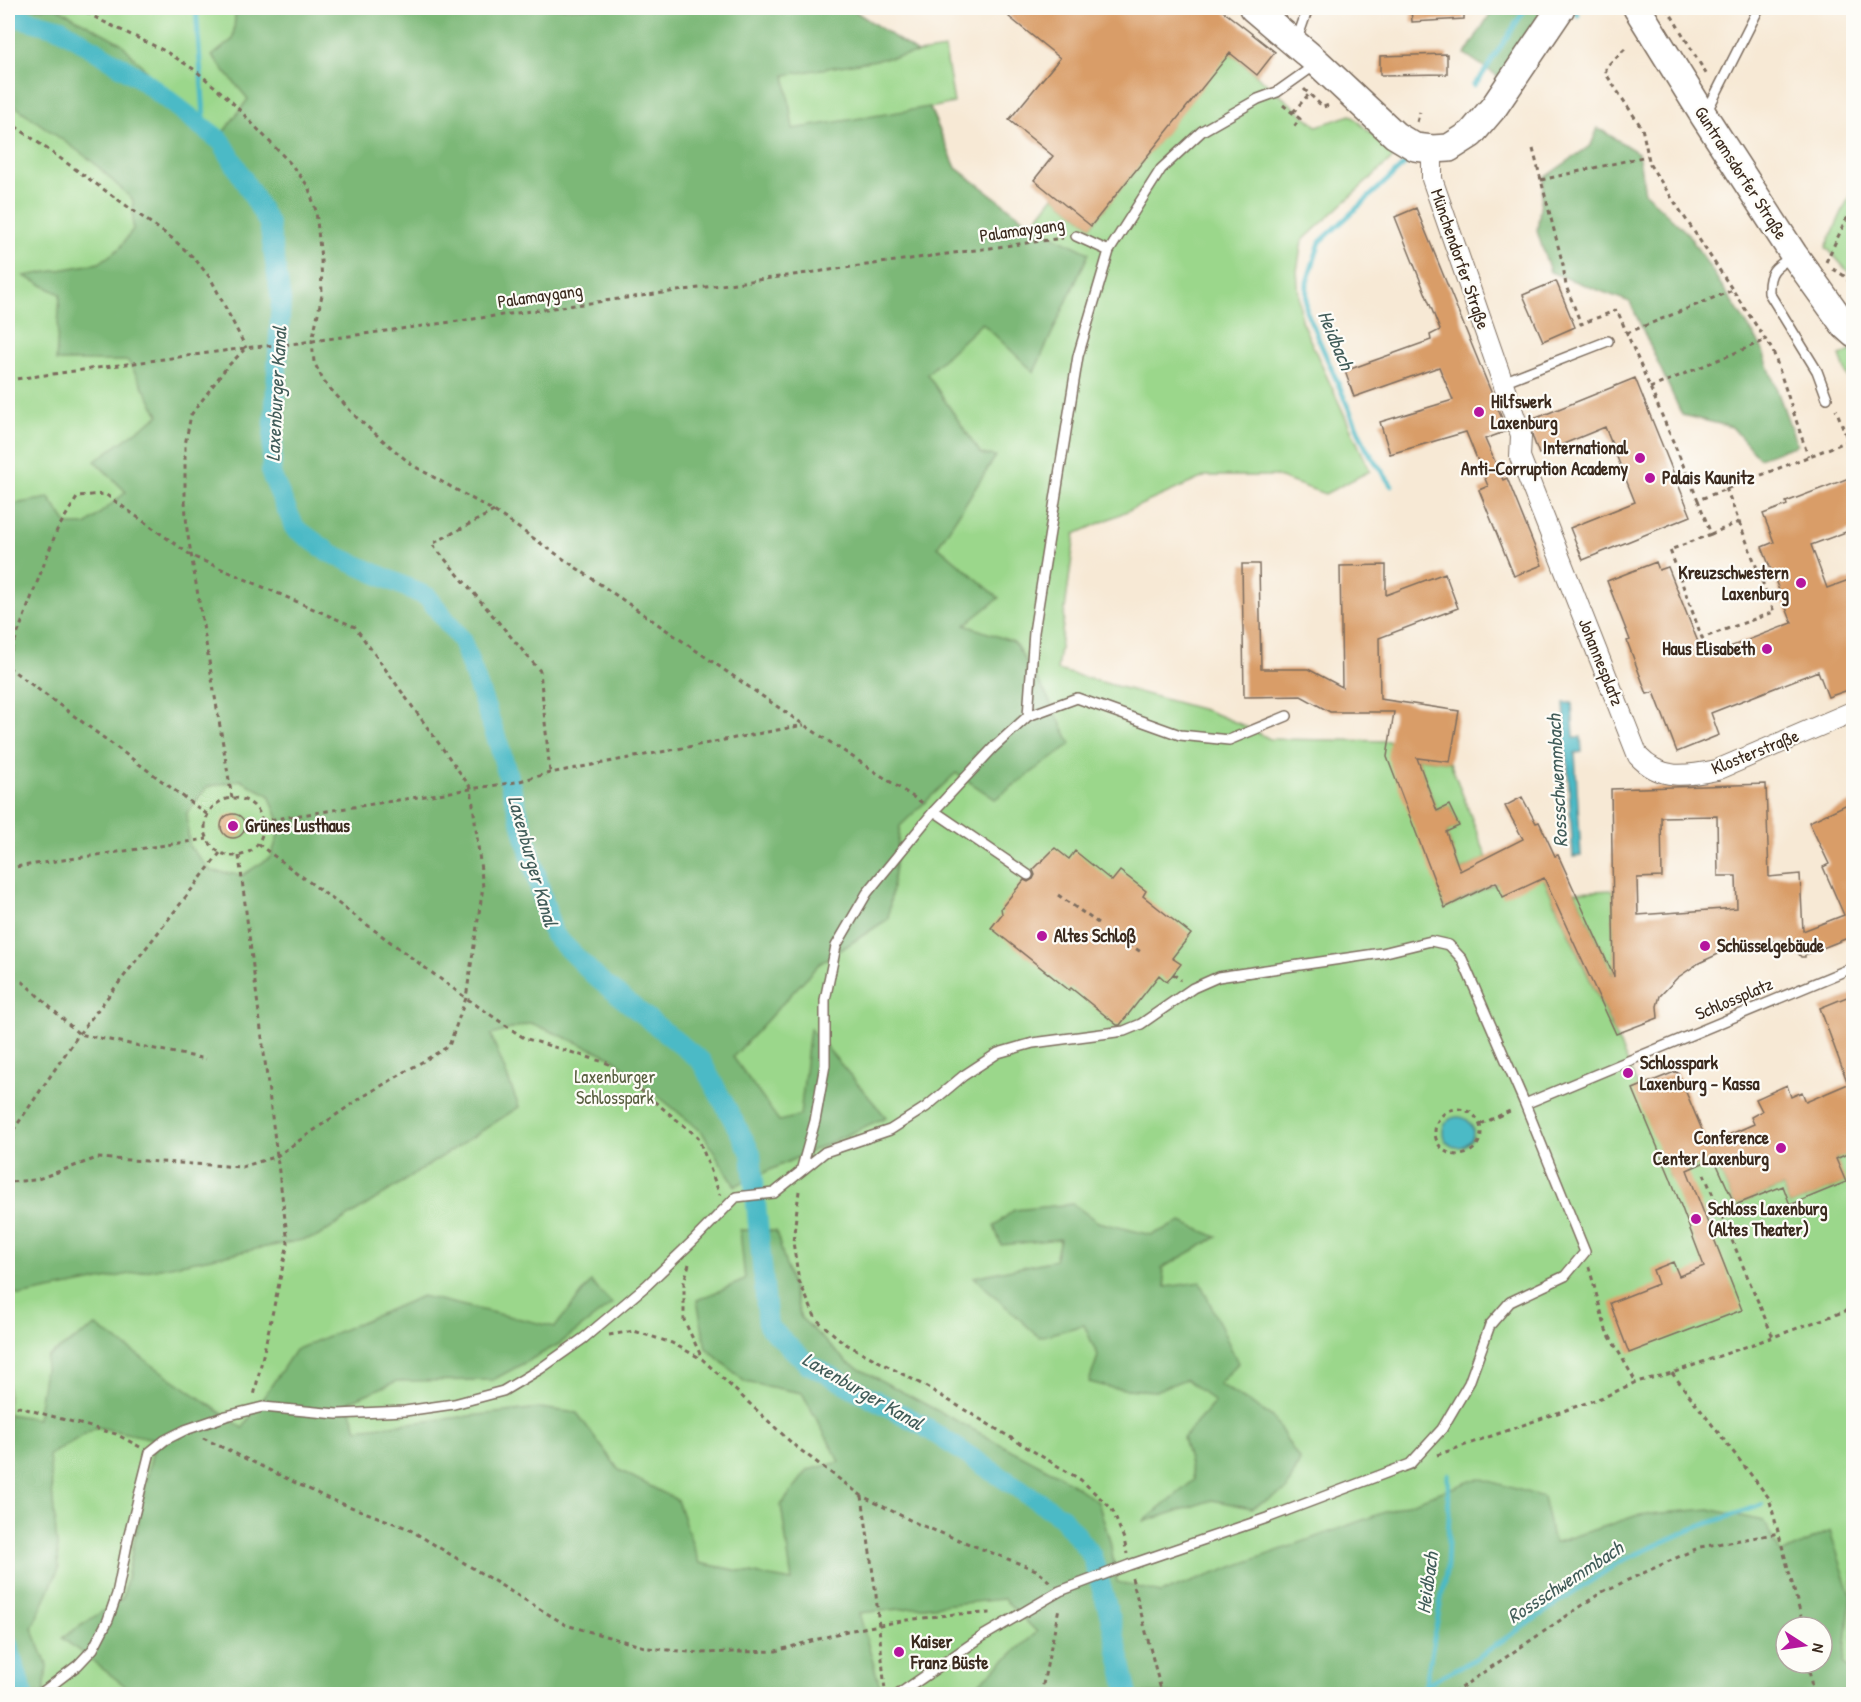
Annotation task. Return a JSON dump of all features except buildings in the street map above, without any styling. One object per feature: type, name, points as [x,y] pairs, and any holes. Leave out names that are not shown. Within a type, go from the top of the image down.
[{"type":"main road","points":[[1253,8],[1318,63],[1395,135],[1415,147],[1432,149],[1449,148],[1471,134],[1494,107],[1561,8]]},
{"type":"main road","name":"Guntramsdorfer Straße","points":[[1637,8],[1794,255],[1845,326],[1854,334]]},
{"type":"street","name":"Münchendorfer Straße","points":[[1432,149],[1432,179],[1521,435],[1520,457],[1570,584]]},
{"type":"street","name":"Johannesplatz","points":[[1570,584],[1632,741]]},
{"type":"street","name":"Klosterstraße","points":[[1632,741],[1638,756],[1647,766],[1660,772],[1679,775],[1695,774],[1717,770],[1854,711]]},
{"type":"lane","points":[[1296,44],[1308,8]]},
{"type":"lane","points":[[1704,116],[1759,8]]},
{"type":"lane","points":[[1028,717],[1034,632],[1078,356],[1109,251],[1161,169],[1202,130],[1295,80],[1318,63]]},
{"type":"lane","points":[[1076,236],[1109,251]]},
{"type":"lane","points":[[1794,255],[1777,266],[1768,279],[1769,293],[1817,371],[1827,398]]},
{"type":"lane","points":[[1503,382],[1608,341]]},
{"type":"lane","points":[[801,1171],[815,1121],[825,1065],[825,1000],[836,946],[867,893],[934,811],[994,747],[1028,717],[1077,699],[1180,735],[1228,740],[1287,716]]},
{"type":"lane","points":[[934,811],[1028,875]]},
{"type":"lane","points":[[40,1695],[78,1665],[93,1648],[108,1620],[117,1594],[150,1452],[165,1440],[185,1430],[226,1416],[264,1407],[337,1414],[405,1411],[454,1404],[503,1391],[540,1370],[584,1338],[647,1285],[736,1197],[774,1193],[825,1152],[890,1130],[926,1107],[963,1076],[998,1053],[1033,1043],[1124,1031],[1141,1024],[1193,988],[1218,977],[1382,953],[1431,941],[1449,945],[1462,959],[1525,1104],[1585,1252],[1565,1276],[1510,1302],[1490,1325],[1469,1383],[1442,1429],[1410,1464],[1267,1518],[1111,1571],[1060,1591],[983,1636],[898,1695]]},
{"type":"lane","name":"Schlossplatz","points":[[1525,1104],[1854,967]]},
{"type":"path","points":[[79,8],[165,51],[195,70],[228,98],[290,163],[308,186],[316,211],[321,259],[322,295],[312,341],[314,362],[324,382],[357,419],[412,465],[494,511],[804,725],[934,811]]},
{"type":"path","points":[[1625,48],[1606,67],[1606,75],[1642,128],[1650,165],[1773,351],[1808,456]]},
{"type":"path","points":[[1293,112],[1309,94]]},
{"type":"path","points":[[1269,95],[1300,119],[1293,128]]},
{"type":"path","points":[[8,121],[180,246],[211,279],[246,348],[226,368],[191,415],[185,445],[187,530],[232,798]]},
{"type":"path","points":[[1533,149],[1563,265],[1566,286],[1581,324],[1617,310],[1711,534]]},
{"type":"path","points":[[1541,180],[1647,156]]},
{"type":"path","points":[[1854,203],[1825,264],[1843,275],[1854,287]]},
{"type":"path","name":"Palamaygang","points":[[8,380],[253,347],[291,344],[1076,236]]},
{"type":"path","points":[[1627,333],[1733,290]]},
{"type":"path","points":[[1650,388],[1766,340]]},
{"type":"path","points":[[1827,398],[1835,406],[1854,455]]},
{"type":"path","points":[[1698,500],[1848,441]]},
{"type":"path","points":[[1726,488],[1774,612],[1702,638],[1670,550],[1739,522]]},
{"type":"path","points":[[8,659],[57,530],[78,496],[105,494],[192,556],[355,627],[471,788],[483,887],[466,998],[449,1046],[359,1100],[277,1156],[242,1167],[97,1158],[35,1180],[8,1182]]},
{"type":"path","points":[[494,511],[432,544],[540,670],[550,773]]},
{"type":"path","points":[[8,667],[208,815]]},
{"type":"path","points":[[262,821],[503,785],[550,773],[804,725]]},
{"type":"path","points":[[232,798],[243,800],[256,809],[262,821],[263,832],[258,844],[248,853],[238,856],[220,853],[207,839],[205,825],[208,815],[221,801],[232,798]]},
{"type":"path","points":[[8,868],[207,839]]},
{"type":"path","points":[[258,844],[466,998],[524,1038],[607,1063],[698,1137],[725,1208]]},
{"type":"path","points":[[8,1138],[79,1034],[220,853]]},
{"type":"path","points":[[238,856],[288,1243],[251,1410]]},
{"type":"path","points":[[1058,896],[1098,923]]},
{"type":"path","points":[[1121,939],[1141,952]]},
{"type":"path","points":[[22,981],[79,1034],[206,1059]]},
{"type":"path","points":[[1480,1124],[1525,1104]]},
{"type":"path","points":[[1458,1108],[1469,1110],[1480,1124],[1481,1138],[1474,1150],[1462,1155],[1448,1153],[1439,1145],[1434,1132],[1437,1122],[1445,1112],[1458,1108]]},
{"type":"path","points":[[801,1171],[793,1242],[799,1281],[816,1319],[844,1343],[925,1386],[1081,1480],[1112,1509],[1124,1539],[1162,1695]]},
{"type":"path","points":[[1704,1174],[1773,1337]]},
{"type":"path","points":[[696,1238],[684,1282],[684,1320],[702,1359]]},
{"type":"path","points":[[1585,1252],[1606,1330],[1636,1382]]},
{"type":"path","points":[[1410,1464],[1606,1396],[1636,1382],[1672,1373],[1854,1308]]},
{"type":"path","points":[[584,1338],[633,1331],[672,1343],[702,1359],[795,1446],[862,1496],[918,1524],[1036,1570],[1060,1591],[1058,1617],[1041,1695]]},
{"type":"path","points":[[1672,1373],[1769,1498],[1801,1615]]},
{"type":"path","points":[[8,1404],[116,1434],[150,1452]]},
{"type":"path","points":[[185,1430],[327,1497],[407,1528],[566,1625],[648,1648],[700,1653],[776,1651],[847,1631],[907,1620],[955,1614],[1002,1612],[1018,1615]]},
{"type":"path","points":[[862,1496],[885,1695]]},
{"type":"path","points":[[1454,1695],[1456,1691],[1602,1592],[1700,1547],[1780,1533]]},
{"type":"path","points":[[1810,1675],[1813,1695]]},
{"type":"green space","name":"Laxenburger Schlosspark","points":[[8,8],[850,8],[918,53],[945,49],[954,103],[930,108],[956,168],[1032,225],[1054,196],[1091,226],[1229,52],[1317,126],[1351,115],[1395,156],[1302,241],[1297,271],[1301,320],[1370,471],[1325,494],[1275,476],[1206,476],[1075,534],[1057,670],[1208,711],[1270,739],[1389,741],[1445,908],[1537,864],[1633,1074],[1670,1177],[1714,1158],[1735,1205],[1783,1186],[1790,1205],[1845,1182],[1836,1159],[1853,1151],[1853,1694],[8,1694]]},
{"type":"green space","points":[[8,8],[57,8],[121,43],[214,145],[248,99],[212,56],[233,39],[236,8],[850,8],[918,53],[785,75],[793,129],[929,107],[956,168],[1032,225],[1089,253],[1034,372],[982,323],[927,374],[981,454],[996,456],[938,546],[999,598],[965,625],[1014,642],[1046,694],[1071,744],[995,799],[956,773],[900,826],[888,919],[819,964],[733,1057],[779,1121],[800,1116],[810,1028],[886,1117],[735,1186],[702,1132],[611,1057],[531,1023],[491,1035],[519,1107],[317,1237],[19,1296],[8,1286],[8,505],[49,498],[68,525],[86,525],[126,492],[95,461],[159,415],[128,361],[56,361],[60,294],[24,276],[99,263],[120,248],[133,229],[133,200],[92,161],[8,101]],"holes":[[[240,780],[269,795],[281,826],[271,857],[243,875],[211,871],[189,846],[187,813],[207,787]]]},
{"type":"green space","points":[[1494,8],[1546,8],[1499,77],[1465,54]]},
{"type":"green space","points":[[1598,128],[1638,153],[1645,193],[1688,234],[1761,346],[1797,445],[1759,458],[1732,427],[1682,415],[1630,302],[1550,272],[1537,231],[1544,178],[1591,145]]},
{"type":"green space","points":[[1853,188],[1853,277],[1826,247]]},
{"type":"green space","points":[[1854,350],[1853,392],[1840,356]]},
{"type":"green space","points":[[1417,758],[1450,762],[1487,858],[1460,871],[1446,832],[1459,826],[1449,805],[1437,811]]},
{"type":"green space","points":[[1613,890],[1614,977],[1575,892]]},
{"type":"green space","points":[[1073,1204],[1098,1222],[1151,1235],[1181,1222],[1217,1237],[1162,1268],[1166,1287],[1200,1282],[1238,1363],[1219,1384],[1273,1417],[1300,1461],[1286,1491],[1252,1508],[1212,1500],[1143,1522],[1194,1480],[1183,1438],[1215,1402],[1186,1379],[1155,1391],[1112,1388],[1089,1382],[1098,1356],[1084,1325],[1039,1337],[974,1277],[1055,1260],[1060,1239],[1001,1245],[994,1226],[1014,1210]]},
{"type":"green space","points":[[740,1230],[776,1231],[801,1318],[848,1363],[1062,1477],[1098,1502],[1110,1541],[1117,1582],[1161,1593],[1479,1478],[1543,1497],[1554,1543],[1638,1515],[1709,1509],[1763,1521],[1781,1554],[1830,1531],[1851,1595],[1844,1664],[1853,1672],[1853,1694],[981,1694],[978,1684],[1037,1632],[1004,1599],[859,1613],[882,1694],[136,1694],[62,1638],[123,1598],[155,1439],[97,1427],[49,1455],[59,1568],[32,1628],[47,1665],[44,1694],[20,1694],[8,1674],[8,1414],[37,1419],[47,1357],[96,1326],[243,1428],[295,1350],[422,1296],[555,1327],[591,1282],[612,1304],[559,1344],[493,1380],[397,1381],[348,1402],[357,1429],[540,1408],[577,1413],[619,1470],[677,1500],[699,1563],[792,1581],[781,1505],[808,1470],[840,1462],[802,1393],[745,1382],[706,1348],[697,1300],[745,1280]]},
{"type":"water","points":[[1564,703],[1572,703],[1574,737],[1581,737],[1582,752],[1575,753],[1581,856],[1573,857],[1567,753],[1562,753],[1561,738],[1566,737]]},
{"type":"water","points":[[1458,1117],[1469,1121],[1473,1132],[1469,1143],[1458,1147],[1447,1143],[1443,1132],[1447,1121]]},
{"type":"waterway","points":[[196,8],[205,129]]},
{"type":"waterway","name":"Heidbach","points":[[1474,85],[1526,8]]},
{"type":"waterway","points":[[1573,8],[1578,15]]},
{"type":"waterway","name":"Laxenburger Kanal","points":[[8,15],[61,29],[141,79],[222,142],[269,224],[281,300],[271,474],[295,528],[330,553],[428,597],[462,641],[499,745],[553,934],[597,978],[701,1061],[751,1153],[768,1326],[808,1364],[922,1425],[1062,1517],[1092,1556],[1110,1616],[1128,1694]]},
{"type":"waterway","name":"Heidbach","points":[[1391,485],[1366,448],[1306,310],[1307,282],[1320,242],[1408,161]]},
{"type":"waterway","name":"Heidbach","points":[[1424,1694],[1447,1566],[1448,1475]]},
{"type":"waterway","name":"Rossschwemmbach","points":[[1425,1685],[1475,1659],[1619,1562],[1692,1529],[1762,1505]]},
{"type":"waterway","points":[[8,1644],[23,1694]]},
{"type":"place","name":"Hilfswerk Laxenburg","points":[[1479,412]]},
{"type":"place","name":"International Anti-Corruption Academy","points":[[1640,458]]},
{"type":"place","name":"Palais Kaunitz","points":[[1650,478]]},
{"type":"place","name":"Kreuzschwestern Laxenburg","points":[[1801,583]]},
{"type":"place","name":"Haus Elisabeth","points":[[1767,649]]},
{"type":"place","name":"Grünes Lusthaus","points":[[233,826]]},
{"type":"place","name":"Altes Schloß","points":[[1042,936]]},
{"type":"place","name":"Schüsselgebäude","points":[[1705,946]]},
{"type":"place","name":"Schlosspark Laxenburg - Kassa","points":[[1628,1073]]},
{"type":"place","name":"Conference Center Laxenburg","points":[[1781,1148]]},
{"type":"place","name":"Schloss Laxenburg (Altes Theater)","points":[[1696,1219]]},
{"type":"place","name":"Kaiser Franz Büste","points":[[899,1652]]}]
